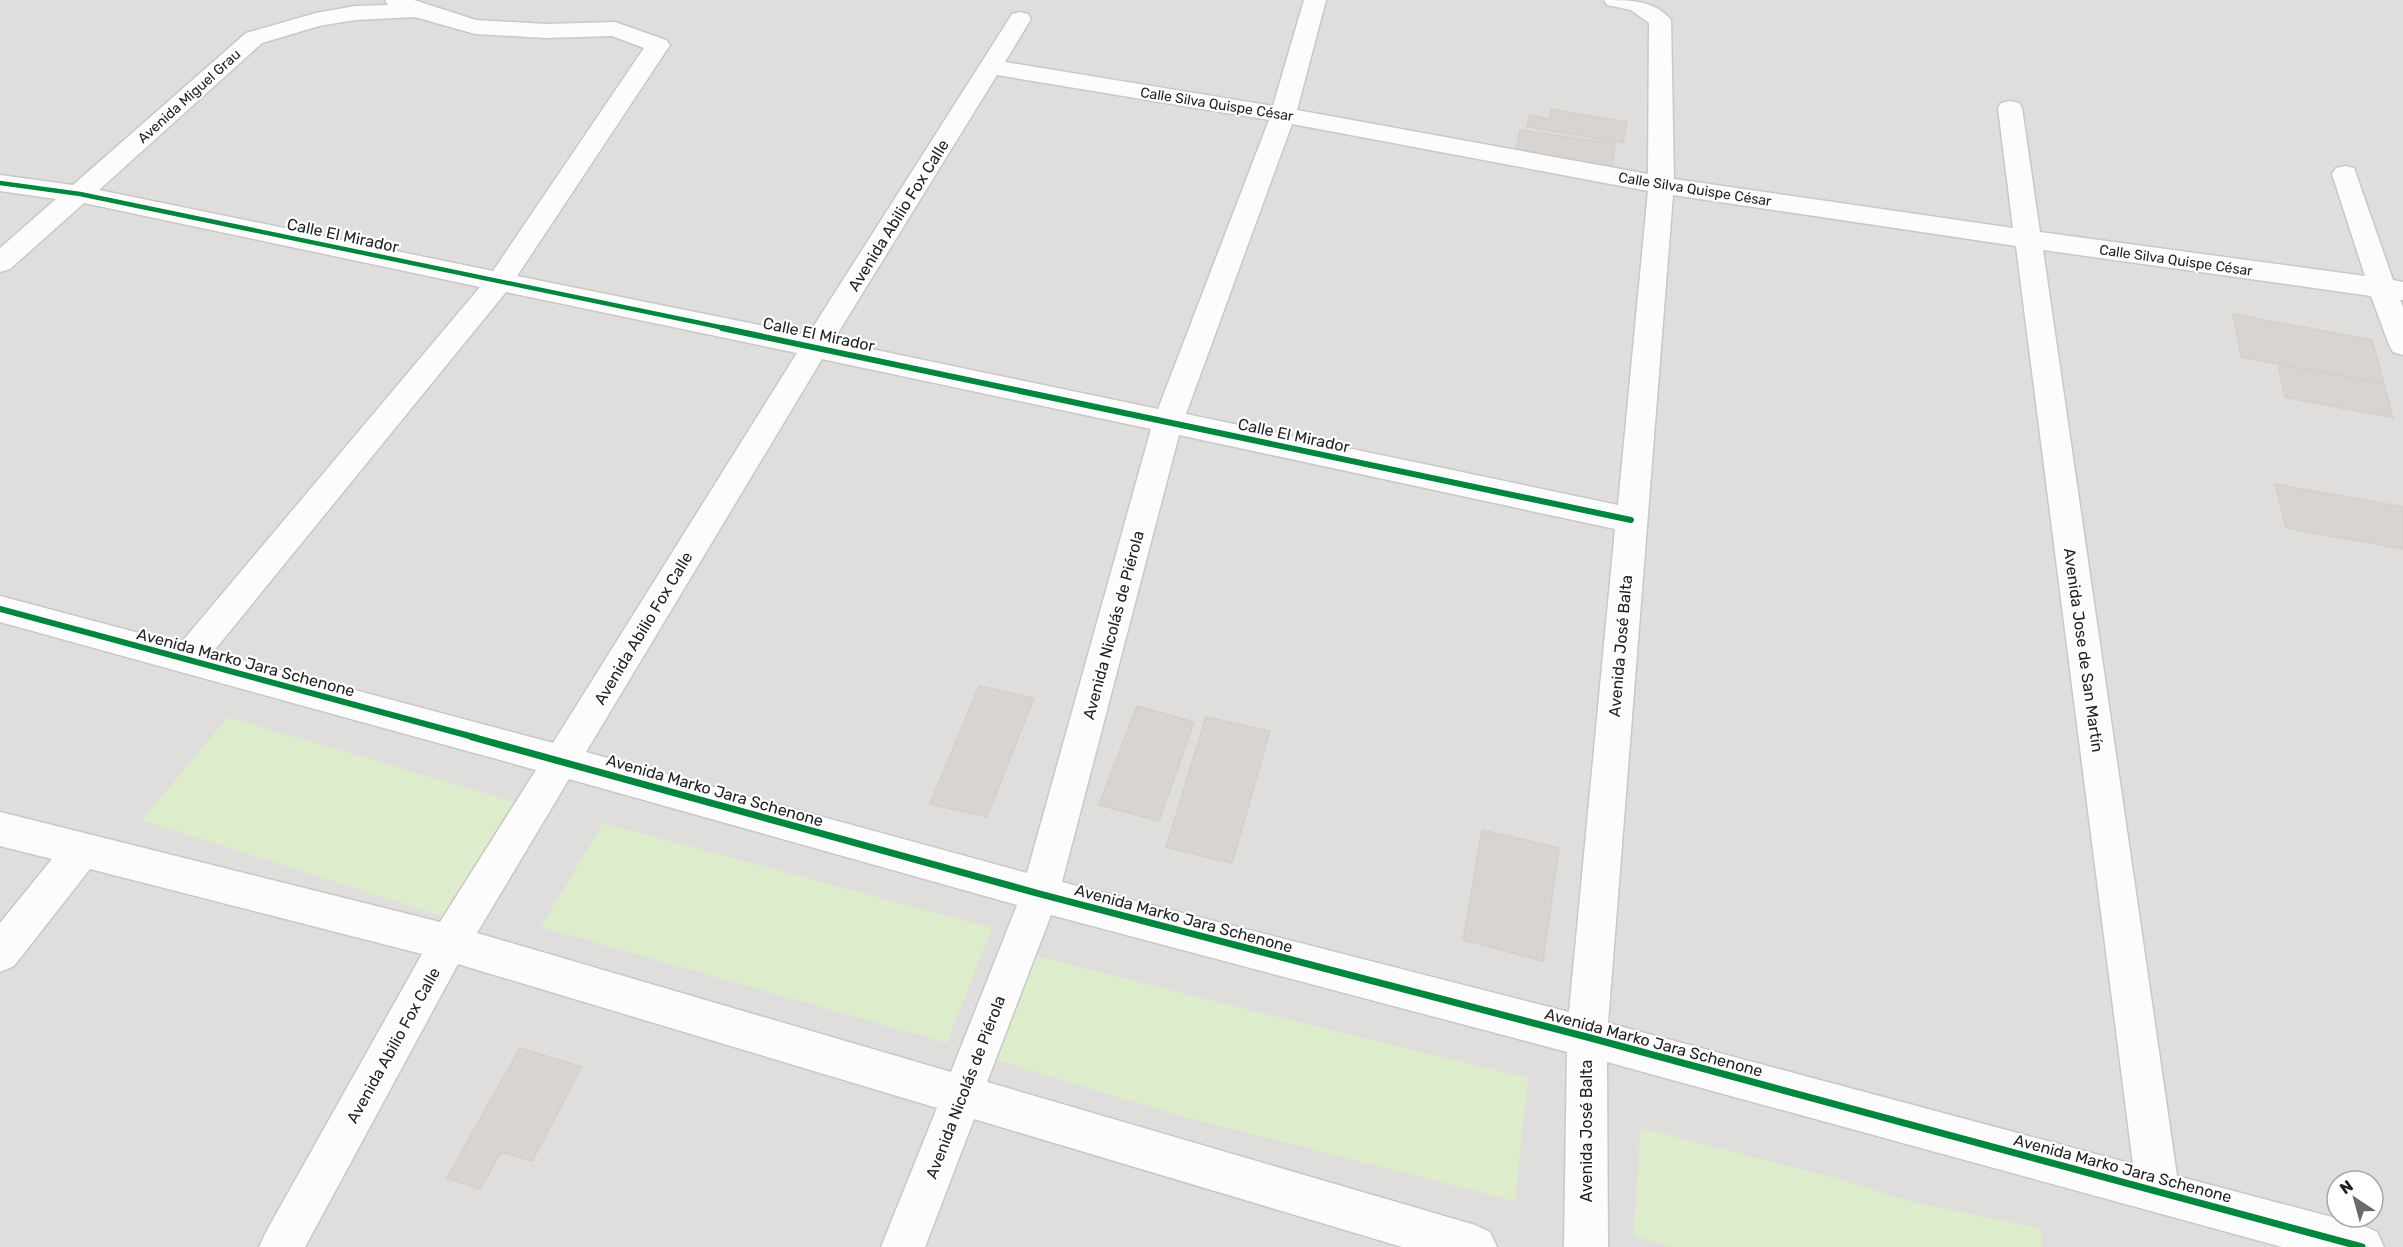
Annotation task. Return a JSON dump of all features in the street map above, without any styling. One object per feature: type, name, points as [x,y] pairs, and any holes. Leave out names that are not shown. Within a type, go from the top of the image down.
[{"type":"street","name":"Avenida Nicolás de Piérola","points":[[903,1247],[1040,894],[1168,422],[1283,115],[1315,0]]},
{"type":"street","name":"Avenida José Balta","points":[[1586,1247],[1587,1037],[1660,184],[1660,20],[1638,5],[1615,0]]},
{"type":"street","name":"Avenida Miguel Grau","points":[[0,263],[254,38],[316,21],[406,5],[475,27],[546,31],[615,29],[658,45],[500,281]]},
{"type":"street","name":"Avenida Abilio Fox Calle","points":[[281,1247],[449,943],[815,346],[1020,19]]},
{"type":"street","name":"Calle Silva Quispe César","points":[[990,68],[1283,115],[1660,184],[2028,239],[2392,289]]},
{"type":"street","name":"Avenida Jose de San Martín","points":[[2010,108],[2158,1192]]},
{"type":"street","points":[[2345,174],[2392,289],[2403,345]]},
{"type":"street","name":"Calle El Mirador","points":[[0,183],[80,194],[815,346],[1631,520]]},
{"type":"street","points":[[187,660],[500,281]]},
{"type":"street","name":"Avenida Marko Jara Schenone","points":[[0,609],[562,761],[1040,894],[1587,1037],[2362,1247]]},
{"type":"street","points":[[0,829],[449,943],[962,1097],[1475,1247]]},
{"type":"street","points":[[0,953],[82,851]]},
{"type":"shaded area","points":[[0,0],[2403,0],[2403,1247],[0,1247]]},
{"type":"green space","points":[[228,717],[525,805],[451,919],[142,820]]},
{"type":"green space","points":[[603,823],[992,928],[947,1043],[541,927]]},
{"type":"green space","points":[[1033,955],[1528,1078],[1515,1201],[1180,1116],[993,1059]]},
{"type":"green space","points":[[1641,1128],[1832,1177],[1913,1202],[2041,1229],[2042,1247],[1673,1247],[1633,1236]]},
{"type":"building","points":[[1551,109],[1627,122],[1623,143],[1527,127],[1530,115],[1549,119]]},
{"type":"building","points":[[1520,130],[1615,144],[1612,168],[1515,153]]},
{"type":"building","points":[[2233,314],[2372,340],[2384,384],[2241,357]]},
{"type":"building","points":[[2278,364],[2384,384],[2393,418],[2285,397]]},
{"type":"building","points":[[2275,484],[2403,507],[2403,549],[2286,528]]},
{"type":"building","points":[[979,686],[1034,698],[987,817],[930,804]]},
{"type":"building","points":[[1137,706],[1194,722],[1159,821],[1099,805]]},
{"type":"building","points":[[1206,717],[1270,731],[1232,863],[1166,847]]},
{"type":"building","points":[[1482,830],[1559,848],[1543,961],[1463,940]]},
{"type":"building","points":[[520,1048],[582,1067],[532,1161],[501,1152],[480,1189],[447,1178]]},
{"type":"cycle path","points":[[0,183],[80,194],[1631,520]]},
{"type":"cycle path","points":[[0,609],[562,761],[1040,894],[1587,1037],[2362,1247]]}]
